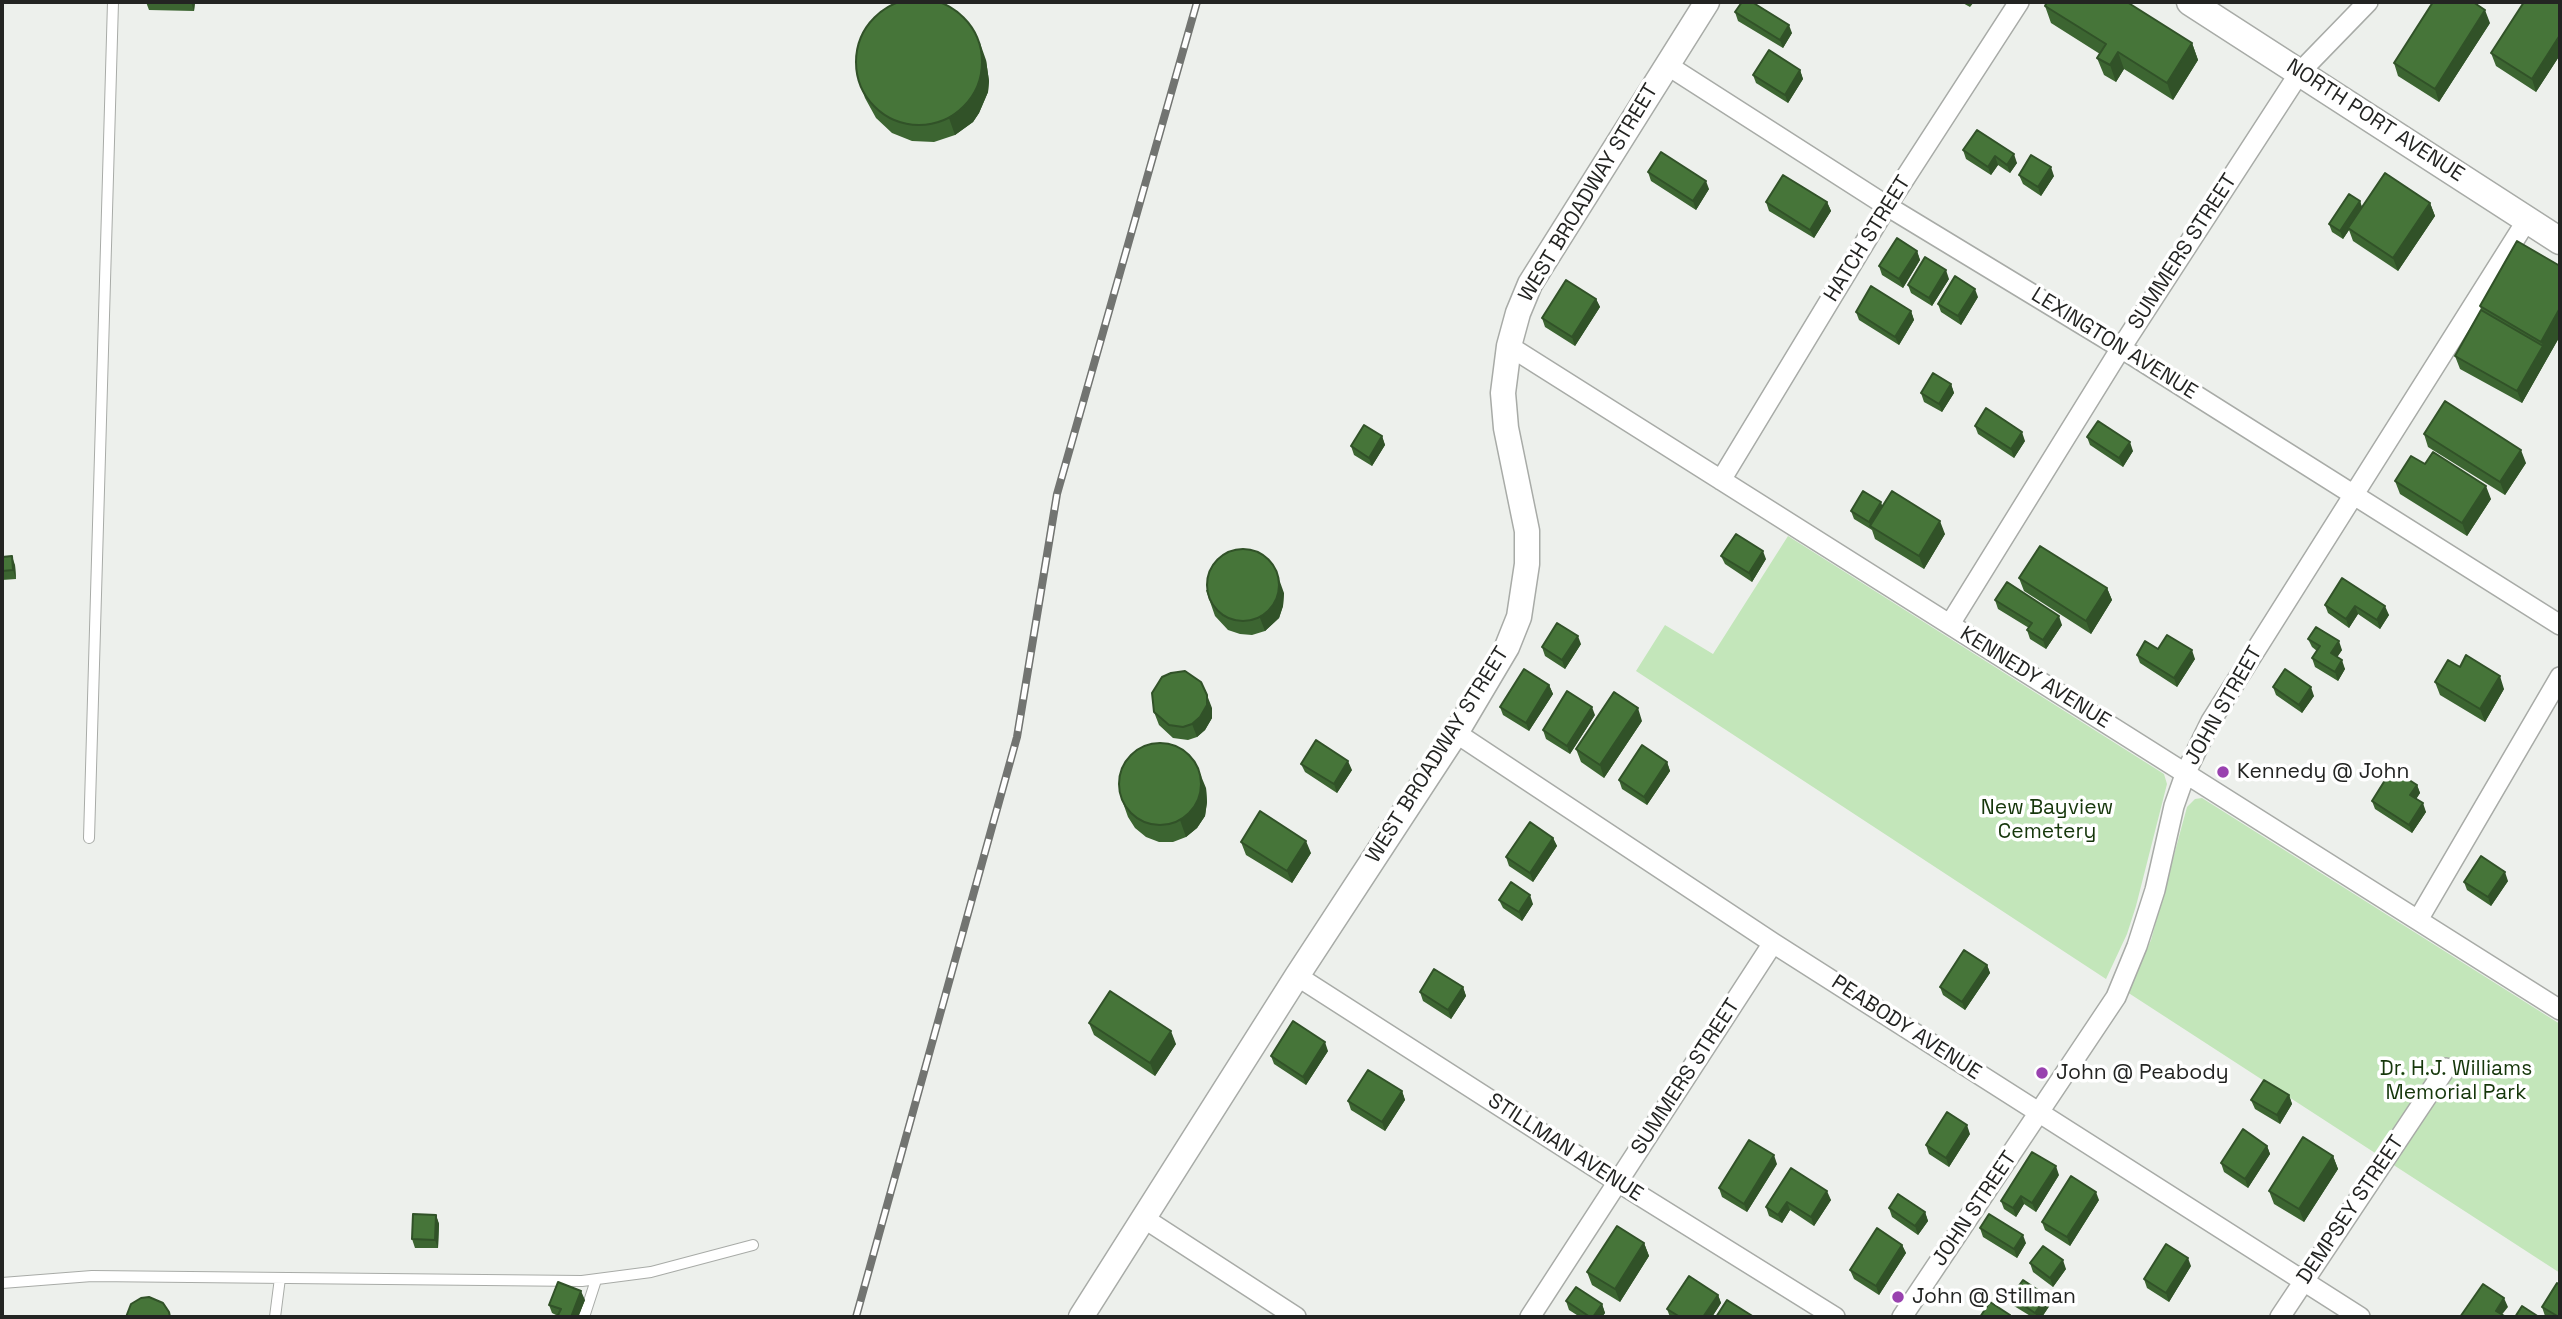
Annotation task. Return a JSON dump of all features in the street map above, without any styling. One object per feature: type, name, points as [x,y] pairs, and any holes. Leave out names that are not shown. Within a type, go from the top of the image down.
[{"type":"main road","name":"NORTH PORT AVENUE","points":[[2190,2],[2560,241]]},
{"type":"street","name":"WEST BROADWAY STREET","points":[[1081,1317],[1142,1217],[1456,733],[1507,647],[1519,617],[1527,564],[1527,531],[1506,428],[1503,393],[1508,346],[1518,313],[1530,284],[1707,2]]},
{"type":"street","name":"HATCH STREET","points":[[1721,480],[1887,206],[2020,2]]},
{"type":"street","name":"SUMMERS STREET","points":[[1950,624],[2121,348],[2300,72],[2368,2]]},
{"type":"street","name":"LEXINGTON AVENUE","points":[[1667,65],[1887,206],[2121,348],[2560,625]]},
{"type":"street","name":"JOHN STREET","points":[[1902,1317],[2116,997],[2137,946],[2155,890],[2174,806],[2186,772],[2211,721],[2527,220]]},
{"type":"street","name":"KENNEDY AVENUE","points":[[1508,346],[2560,1010]]},
{"type":"street","points":[[2418,920],[2560,677]]},
{"type":"street","name":"PEABODY AVENUE","points":[[1456,733],[1773,943],[2360,1317]]},
{"type":"street","name":"SUMMERS STREET","points":[[1530,1317],[1773,943]]},
{"type":"street","name":"STILLMAN AVENUE","points":[[1297,976],[1618,1182],[1835,1317]]},
{"type":"street","name":"DEMPSEY STREET","points":[[2280,1317],[2446,1068]]},
{"type":"street","points":[[1142,1217],[1296,1317]]},
{"type":"lane","points":[[89,838],[113,2]]},
{"type":"lane","points":[[2,1283],[92,1276],[582,1281],[651,1272],[753,1245]]},
{"type":"lane","points":[[275,1317],[280,1278]]},
{"type":"lane","points":[[583,1317],[596,1280]]},
{"type":"green space","name":"New Bayview Cemetery","points":[[1788,536],[2164,774],[2167,784],[2136,906],[2127,934],[2106,979],[1636,671],[1665,625],[1713,654]]},
{"type":"green space","name":"Dr. H.J. Williams Memorial Park","points":[[2202,798],[2560,1024],[2560,1273],[2127,992],[2151,940],[2187,807],[2195,799]]},
{"type":"building","points":[[919,-1],[943,4],[963,18],[977,38],[982,62],[977,86],[963,106],[943,120],[919,125],[895,120],[875,106],[861,86],[856,62],[861,38],[875,18],[895,4]]},
{"type":"building","points":[[1742,2],[1752,2],[1789,25],[1780,40],[1735,12]]},
{"type":"building","points":[[2047,2],[2127,2],[2192,43],[2167,83],[2118,52],[2110,65],[2097,58],[2106,44],[2045,6]]},
{"type":"building","points":[[2433,2],[2473,2],[2485,10],[2435,89],[2394,63]]},
{"type":"building","points":[[2524,2],[2560,2],[2560,35],[2532,79],[2491,53]]},
{"type":"building","points":[[1769,50],[1800,70],[1785,95],[1753,75]]},
{"type":"building","points":[[1977,130],[2014,154],[2007,165],[1995,156],[1988,167],[1963,150]]},
{"type":"building","points":[[1661,152],[1706,181],[1693,201],[1648,172]]},
{"type":"building","points":[[2031,155],[2051,167],[2038,187],[2019,175]]},
{"type":"building","points":[[2385,173],[2430,203],[2393,258],[2348,228]]},
{"type":"building","points":[[1783,175],[1827,202],[1810,230],[1766,202]]},
{"type":"building","points":[[2349,194],[2360,201],[2340,231],[2329,224]]},
{"type":"building","points":[[1897,238],[1917,251],[1899,279],[1879,266]]},
{"type":"building","points":[[2517,241],[2560,266],[2560,308],[2541,342],[2480,306]]},
{"type":"building","points":[[1925,257],[1946,270],[1929,298],[1908,285]]},
{"type":"building","points":[[1955,276],[1975,289],[1958,316],[1938,304]]},
{"type":"building","points":[[1566,280],[1596,299],[1572,337],[1542,318]]},
{"type":"building","points":[[1871,286],[1911,311],[1895,337],[1856,312]]},
{"type":"building","points":[[2481,310],[2543,346],[2517,391],[2455,356]]},
{"type":"building","points":[[1933,373],[1951,384],[1939,404],[1921,393]]},
{"type":"building","points":[[2445,401],[2521,450],[2500,482],[2424,434]]},
{"type":"building","points":[[1986,408],[2022,432],[2011,449],[1975,426]]},
{"type":"building","points":[[2098,421],[2130,442],[2119,458],[2087,437]]},
{"type":"building","points":[[1364,425],[1382,436],[1369,458],[1351,446]]},
{"type":"building","points":[[2433,452],[2486,486],[2462,523],[2395,481],[2411,456],[2425,464]]},
{"type":"building","points":[[1863,491],[1881,502],[1869,522],[1851,511]]},
{"type":"building","points":[[1892,491],[1940,521],[1919,556],[1870,526]]},
{"type":"building","points":[[1736,534],[1763,551],[1749,573],[1721,556]]},
{"type":"building","points":[[2040,546],[2107,588],[2086,621],[2019,578]]},
{"type":"building","points":[[1250,549],[1269,559],[1277,571],[1277,599],[1269,611],[1257,619],[1236,621],[1217,611],[1209,599],[1207,578],[1217,559],[1229,551]]},
{"type":"building","points":[[12,556],[13,570],[2,571],[2,557]]},
{"type":"building","points":[[2342,578],[2385,606],[2377,620],[2355,606],[2346,619],[2325,605]]},
{"type":"building","points":[[2007,582],[2059,616],[2043,640],[2027,630],[2032,623],[1995,600]]},
{"type":"building","points":[[1557,623],[1578,636],[1562,660],[1542,647]]},
{"type":"building","points":[[2316,627],[2339,641],[2331,653],[2342,660],[2335,672],[2312,658],[2320,646],[2308,639]]},
{"type":"building","points":[[2167,635],[2192,650],[2174,678],[2137,655],[2145,641],[2158,649]]},
{"type":"building","points":[[2466,655],[2500,676],[2480,709],[2435,682],[2448,660],[2460,667]]},
{"type":"building","points":[[1524,669],[1549,685],[1526,723],[1500,707]]},
{"type":"building","points":[[2285,669],[2311,687],[2299,705],[2273,687]]},
{"type":"building","points":[[1185,671],[1201,682],[1207,695],[1207,705],[1192,724],[1183,727],[1169,725],[1154,712],[1152,693],[1162,677]]},
{"type":"building","points":[[1567,691],[1592,707],[1567,746],[1543,730]]},
{"type":"building","points":[[1614,692],[1638,708],[1600,765],[1576,749]]},
{"type":"building","points":[[1316,740],[1348,761],[1334,784],[1301,764]]},
{"type":"building","points":[[1160,743],[1176,746],[1189,755],[1198,768],[1201,784],[1198,800],[1189,813],[1176,822],[1160,825],[1144,822],[1131,813],[1122,800],[1119,784],[1122,768],[1131,755],[1144,746]]},
{"type":"building","points":[[1642,745],[1667,762],[1644,797],[1619,780]]},
{"type":"building","points":[[2392,769],[2417,785],[2410,795],[2423,803],[2409,825],[2372,801]]},
{"type":"building","points":[[1260,811],[1306,841],[1287,871],[1241,842]]},
{"type":"building","points":[[1530,822],[1553,838],[1530,873],[1506,857]]},
{"type":"building","points":[[2481,856],[2505,872],[2488,897],[2464,882]]},
{"type":"building","points":[[1511,882],[1530,895],[1519,912],[1499,900]]},
{"type":"building","points":[[1964,950],[1987,965],[1962,1002],[1940,987]]},
{"type":"building","points":[[1434,969],[1463,987],[1448,1010],[1420,992]]},
{"type":"building","points":[[1110,991],[1171,1031],[1150,1063],[1089,1023]]},
{"type":"building","points":[[1293,1021],[1325,1042],[1303,1077],[1271,1056]]},
{"type":"building","points":[[1368,1070],[1402,1091],[1382,1122],[1348,1101]]},
{"type":"building","points":[[2264,1080],[2289,1095],[2277,1115],[2251,1100]]},
{"type":"building","points":[[1947,1112],[1967,1125],[1946,1158],[1926,1145]]},
{"type":"building","points":[[2243,1129],[2267,1146],[2245,1179],[2221,1163]]},
{"type":"building","points":[[2303,1137],[2333,1156],[2299,1209],[2269,1191]]},
{"type":"building","points":[[1749,1140],[1774,1155],[1744,1204],[1719,1188]]},
{"type":"building","points":[[2032,1152],[2056,1166],[2032,1203],[2021,1196],[2013,1208],[2001,1201]]},
{"type":"building","points":[[1791,1168],[1827,1191],[1811,1217],[1787,1202],[1778,1215],[1766,1207]]},
{"type":"building","points":[[2071,1176],[2096,1192],[2067,1237],[2042,1222]]},
{"type":"building","points":[[1898,1194],[1925,1212],[1915,1226],[1889,1208]]},
{"type":"building","points":[[413,1214],[436,1215],[435,1240],[412,1239]]},
{"type":"building","points":[[1989,1214],[2023,1235],[2014,1249],[1980,1228]]},
{"type":"building","points":[[1617,1226],[1644,1243],[1615,1289],[1587,1272]]},
{"type":"building","points":[[1877,1228],[1902,1245],[1876,1286],[1850,1270]]},
{"type":"building","points":[[2166,1244],[2188,1258],[2166,1293],[2144,1279]]},
{"type":"building","points":[[2043,1246],[2063,1260],[2050,1278],[2030,1263]]},
{"type":"building","points":[[1689,1276],[1718,1295],[1703,1317],[1680,1317],[1667,1309]]},
{"type":"building","points":[[2023,1280],[2047,1296],[2035,1313],[2011,1297]]},
{"type":"building","points":[[558,1282],[581,1291],[571,1317],[557,1317],[561,1309],[549,1305]]},
{"type":"building","points":[[2557,1283],[2560,1285],[2559,1317],[2542,1307]]},
{"type":"building","points":[[2483,1284],[2504,1298],[2496,1311],[2506,1317],[2460,1317]]},
{"type":"building","points":[[1576,1287],[1602,1304],[1593,1317],[1566,1301]]},
{"type":"building","points":[[149,1297],[163,1303],[170,1317],[126,1317],[131,1304]]},
{"type":"building","points":[[1727,1300],[1754,1317],[1716,1317]]},
{"type":"building","points":[[1990,1302],[2010,1315],[2009,1317],[1980,1317]]},
{"type":"building","points":[[2522,1306],[2539,1317],[2515,1317]]},
{"type":"railway","points":[[856,1317],[1017,737],[1057,494],[1197,2]]},
{"type":"place","name":"Kennedy @ John","points":[[2223,772]]},
{"type":"place","name":"John @ Peabody","points":[[2042,1073]]},
{"type":"place","name":"John @ Stillman","points":[[1898,1297]]}]
